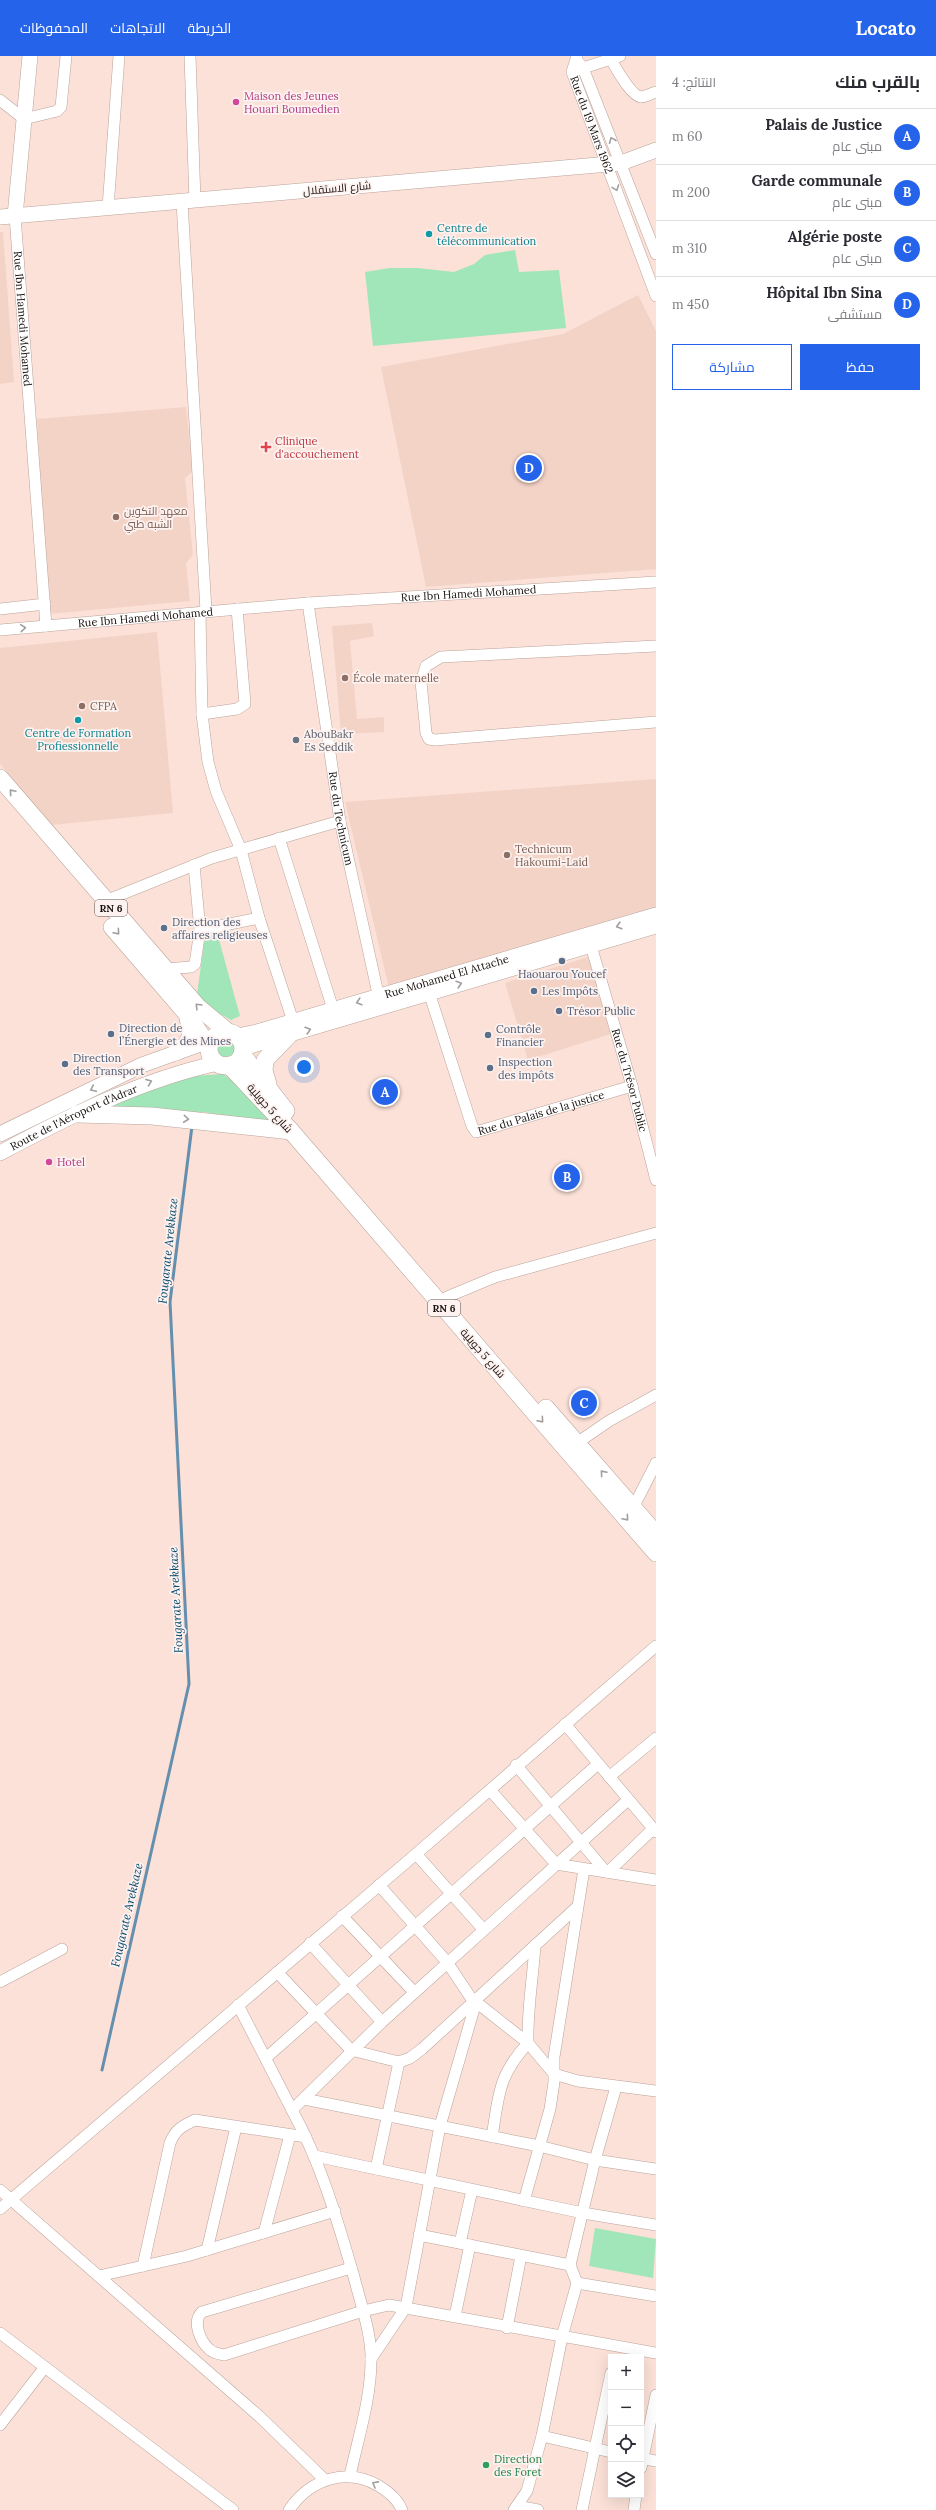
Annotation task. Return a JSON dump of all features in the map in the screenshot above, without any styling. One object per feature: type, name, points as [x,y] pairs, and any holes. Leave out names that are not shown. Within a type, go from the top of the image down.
[{"type":"main road","name":"RN 6","points":[[0,778],[198,1007],[226,1042]]},
{"type":"main road","name":"RN 6","points":[[0,796],[187,1014],[226,1042]]},
{"type":"main road","points":[[176,1052],[186,1045],[191,1036],[187,1014]]},
{"type":"main road","points":[[269,1088],[264,1071],[265,1060],[291,1028]]},
{"type":"main road","points":[[223,1064],[237,1061],[226,1042]]},
{"type":"main road","name":"شارع 5 جويلية","points":[[656,1534],[633,1508],[572,1446],[406,1256],[292,1119],[269,1088],[226,1042],[211,1055],[223,1064],[291,1131],[406,1256],[447,1297],[572,1446],[656,1553]]},
{"type":"main road","points":[[73,1107],[291,1131]]},
{"type":"street","points":[[7,216],[24,119],[30,56]]},
{"type":"street","points":[[24,119],[60,110],[66,56]]},
{"type":"street","points":[[108,208],[119,56]]},
{"type":"street","points":[[190,56],[188,202],[203,612],[202,714],[208,762],[216,791],[241,850],[291,1028]]},
{"type":"street","points":[[579,61],[616,58],[626,83],[636,95],[643,97],[656,92]]},
{"type":"street","name":"Rue du 19 Mars 1962","points":[[579,61],[572,72],[656,254]]},
{"type":"street","name":"Rue du 19 Mars 1962","points":[[579,61],[614,163],[656,296]]},
{"type":"street","points":[[0,100],[24,119]]},
{"type":"street","name":"شارع الاستقلال","points":[[7,216],[188,202],[614,163],[656,150]]},
{"type":"street","name":"Rue Ibn Hamedi Mohamed","points":[[7,216],[46,626],[308,603],[656,582]]},
{"type":"street","name":"Rue du Technicum","points":[[308,603],[340,821],[380,1002]]},
{"type":"street","points":[[0,609],[45,604]]},
{"type":"street","points":[[202,714],[237,710],[245,704],[237,609]]},
{"type":"street","points":[[0,630],[46,626]]},
{"type":"street","points":[[656,646],[441,657],[426,666],[421,682],[426,732],[430,738],[435,740],[656,722]]},
{"type":"street","points":[[105,901],[194,865],[279,838],[340,821]]},
{"type":"street","points":[[279,838],[333,1010]]},
{"type":"street","points":[[165,969],[194,966],[200,930],[194,865]]},
{"type":"street","name":"Rue Mohamed El Attache","points":[[226,1042],[291,1028],[589,940],[647,925],[656,915]]},
{"type":"street","points":[[200,930],[259,918]]},
{"type":"street","name":"Rue du Trésor Public","points":[[589,940],[632,1086],[656,1180]]},
{"type":"street","name":"Rue du Palais de la justice","points":[[428,987],[472,1126],[476,1132],[632,1086]]},
{"type":"street","name":"Rue Mohamed El Attache","points":[[291,1028],[333,1010],[380,1002]]},
{"type":"street","name":"Route de l'Aéroport d'Adrar","points":[[0,1153],[27,1139],[73,1107],[176,1052],[226,1042]]},
{"type":"street","name":"Route de l'Aéroport d'Adrar","points":[[0,1134],[19,1124],[155,1080],[223,1064]]},
{"type":"street","points":[[19,1124],[27,1139]]},
{"type":"street","points":[[447,1297],[495,1277],[656,1233]]},
{"type":"street","points":[[572,1446],[656,1395]]},
{"type":"street","points":[[633,1508],[656,1463]]},
{"type":"street","points":[[0,2209],[416,1854],[490,1790],[516,1765],[656,1646]]},
{"type":"street","points":[[565,1724],[608,1777],[655,1830],[607,1872]]},
{"type":"street","points":[[608,1777],[656,1738]]},
{"type":"street","points":[[267,2057],[414,1925],[598,1764]]},
{"type":"street","points":[[516,1765],[607,1872]]},
{"type":"street","points":[[490,1790],[556,1864],[656,1880]]},
{"type":"street","points":[[292,2110],[351,2050],[483,1929],[628,1800]]},
{"type":"street","points":[[416,1854],[483,1929]]},
{"type":"street","points":[[524,2201],[550,2109],[554,2074],[554,2056],[584,1868]]},
{"type":"street","points":[[378,1885],[447,1962],[475,2002],[528,2043],[554,2074],[578,2081],[656,2091]]},
{"type":"street","points":[[276,1972],[351,2050],[399,2062],[410,2058],[422,2049],[577,1907]]},
{"type":"street","points":[[342,1916],[414,1992]]},
{"type":"street","points":[[310,1943],[382,2022]]},
{"type":"street","points":[[492,2137],[505,2074],[511,2062],[528,2043],[527,2010],[533,1975],[535,1945]]},
{"type":"street","points":[[0,1982],[62,1949]]},
{"type":"street","points":[[371,2359],[406,2307],[419,2235],[431,2182],[440,2126],[475,2002]]},
{"type":"street","points":[[238,2005],[267,2057],[315,2156],[335,2211],[363,2311],[371,2359],[366,2402],[350,2476]]},
{"type":"street","points":[[376,2169],[399,2062]]},
{"type":"street","points":[[538,2510],[516,2508],[527,2491],[542,2436],[562,2336],[577,2283],[570,2266],[595,2160],[616,2087]]},
{"type":"street","points":[[304,2099],[387,2117],[539,2146],[595,2160],[656,2170]]},
{"type":"street","points":[[143,2266],[170,2143],[174,2132],[183,2125],[195,2120],[306,2137]]},
{"type":"street","points":[[207,2250],[236,2127]]},
{"type":"street","points":[[264,2233],[290,2135]]},
{"type":"street","points":[[315,2156],[431,2182],[583,2213],[656,2225]]},
{"type":"street","points":[[0,2190],[260,2417],[325,2480]]},
{"type":"street","points":[[455,2316],[472,2190]]},
{"type":"street","points":[[99,2276],[207,2250],[335,2211]]},
{"type":"street","points":[[419,2235],[570,2266]]},
{"type":"street","points":[[507,2328],[521,2256]]},
{"type":"street","points":[[351,2268],[202,2312],[197,2317],[196,2323],[203,2341],[209,2349],[224,2355],[363,2311],[389,2305],[455,2316],[507,2328],[562,2336],[616,2352],[656,2353]]},
{"type":"street","points":[[577,2283],[656,2296]]},
{"type":"street","points":[[0,2333],[233,2510]]},
{"type":"street","points":[[0,2425],[45,2367]]},
{"type":"street","points":[[582,2510],[608,2386]]},
{"type":"street","points":[[644,2452],[656,2395]]},
{"type":"street","points":[[542,2436],[608,2451]]},
{"type":"street","points":[[644,2462],[656,2461]]},
{"type":"street","points":[[289,2510],[297,2498],[310,2487],[325,2480],[350,2476],[370,2481],[387,2491],[402,2510]]},
{"type":"street","points":[[634,2510],[636,2498]]},
{"type":"shaded area","points":[[0,232],[3,232],[14,382],[0,384]]},
{"type":"shaded area","points":[[638,295],[656,331],[656,569],[426,587],[381,367],[563,334]]},
{"type":"shaded area","name":"معهد التكوين الشبه طبي","points":[[186,407],[193,471],[185,478],[193,555],[186,563],[190,601],[49,614],[37,419]]},
{"type":"shaded area","name":"École maternelle","points":[[372,623],[374,636],[350,641],[357,719],[384,717],[384,732],[341,734],[332,626]]},
{"type":"shaded area","name":"CFPA","points":[[157,632],[173,813],[52,825],[0,764],[0,648]]},
{"type":"shaded area","name":"Technicum Hakoumi-Laid","points":[[656,779],[656,908],[389,988],[345,802]]},
{"type":"shaded area","name":"Trésor Public","points":[[588,957],[611,1034],[528,1060],[505,983]]},
{"type":"green space","points":[[515,250],[519,272],[559,270],[566,328],[373,346],[365,272],[390,268],[418,268],[454,272],[474,264],[485,255]]},
{"type":"green space","points":[[218,936],[240,1016],[231,1020],[213,1010],[197,994],[205,937]]},
{"type":"green space","points":[[222,1040],[230,1040],[235,1045],[233,1056],[230,1058],[222,1058],[217,1053],[217,1045]]},
{"type":"green space","points":[[223,1074],[242,1087],[281,1126],[204,1112],[92,1111],[193,1076]]},
{"type":"green space","points":[[595,2228],[656,2239],[653,2278],[589,2266]]},
{"type":"waterway","name":"Fougarate Arekkaze","points":[[102,2070],[189,1684],[170,1302],[192,1126]]},
{"type":"place","name":"Maison des Jeunes Houari Boumedien","points":[[236,102]]},
{"type":"place","name":"Centre de télécommunication","points":[[429,234]]},
{"type":"place","name":"Clinique d'accouchement","points":[[266,447]]},
{"type":"place","name":"Hôpital Ibn Sina","points":[[529,468]]},
{"type":"place","name":"معهد التكوين الشبه طبي","points":[[116,517]]},
{"type":"place","name":"École maternelle","points":[[345,678]]},
{"type":"place","name":"CFPA","points":[[82,706]]},
{"type":"place","name":"Centre de Formation Profiessionnelle","points":[[78,720]]},
{"type":"place","name":"AbouBakr Es Seddik","points":[[296,740]]},
{"type":"place","name":"Technicum Hakoumi-Laid","points":[[507,855]]},
{"type":"place","name":"Direction des affaires religieuses","points":[[164,928]]},
{"type":"place","name":"Haouarou Youcef","points":[[562,961]]},
{"type":"place","name":"Les Impôts","points":[[534,991]]},
{"type":"place","name":"Trésor Public","points":[[559,1011]]},
{"type":"place","name":"Direction de l’Énergie et des Mines","points":[[111,1034]]},
{"type":"place","name":"Contrôle Financier","points":[[488,1035]]},
{"type":"place","name":"Direction des Transport","points":[[65,1064]]},
{"type":"place","name":"Inspection des impôts","points":[[490,1068]]},
{"type":"place","name":"Palais de Justice","points":[[385,1092]]},
{"type":"place","name":"Hotel","points":[[49,1162]]},
{"type":"place","name":"Garde communale","points":[[567,1177]]},
{"type":"place","name":"Algérie poste","points":[[584,1403]]},
{"type":"place","name":"Direction des Foret","points":[[486,2465]]}]
